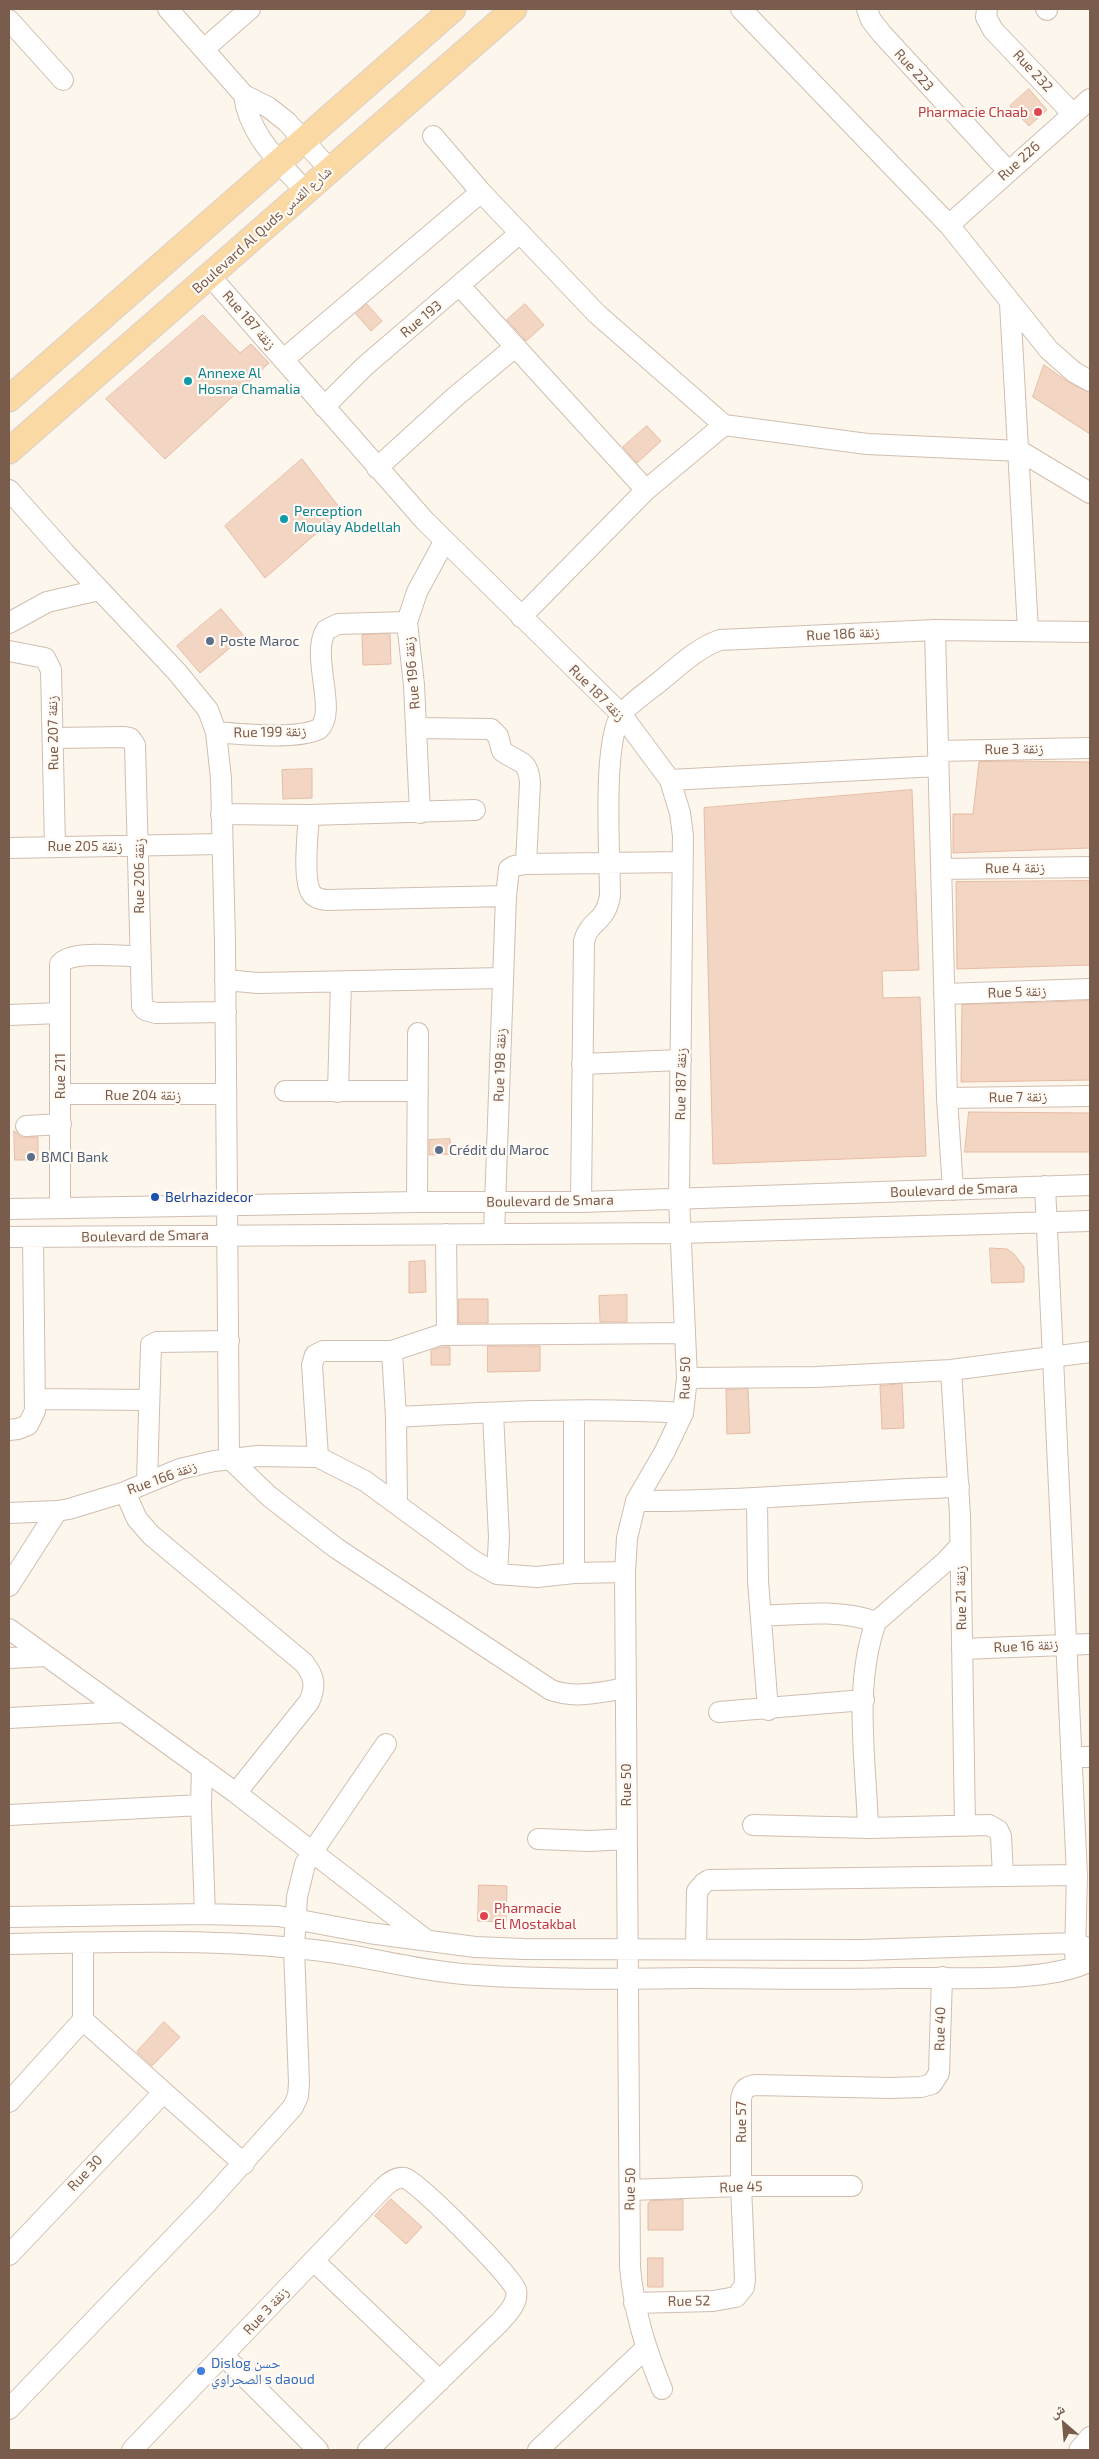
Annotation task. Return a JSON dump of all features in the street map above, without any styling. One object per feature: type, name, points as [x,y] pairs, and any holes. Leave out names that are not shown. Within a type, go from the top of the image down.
[{"type":"main road","points":[[9,399],[453,9]]},
{"type":"main road","name":"Boulevard Al Quds شارع القدس","points":[[9,451],[514,9]]},
{"type":"street","points":[[168,9],[244,95],[278,114],[330,170]]},
{"type":"street","points":[[204,49],[250,9]]},
{"type":"street","points":[[741,9],[949,225],[1049,350],[1074,372],[1090,381]]},
{"type":"street","name":"Rue 223","points":[[867,9],[871,20],[882,34],[1008,171]]},
{"type":"street","name":"Rue 232","points":[[987,9],[987,22],[993,30],[1072,113]]},
{"type":"street","points":[[9,20],[63,80]]},
{"type":"street","points":[[244,95],[251,124],[263,143],[306,192]]},
{"type":"street","name":"Rue 226","points":[[949,225],[1072,113],[1090,99]]},
{"type":"street","points":[[434,136],[482,192],[597,314],[724,425],[867,444],[1020,451],[1088,486]]},
{"type":"street","points":[[284,359],[482,192]]},
{"type":"street","name":"Rue 193","points":[[324,407],[365,366],[520,233]]},
{"type":"street","name":"Rue 187 زنقة","points":[[210,276],[444,542],[621,714],[670,780],[680,813],[682,862],[680,1233]]},
{"type":"street","points":[[460,286],[646,490]]},
{"type":"street","points":[[1010,303],[1020,451],[1028,631]]},
{"type":"street","points":[[377,468],[455,397],[515,347]]},
{"type":"street","points":[[521,617],[646,490],[724,425]]},
{"type":"street","points":[[9,490],[198,696],[208,710],[216,732],[220,763],[222,814],[221,844],[226,1012],[229,1458],[270,1497],[336,1548],[551,1690],[575,1695],[626,1688]]},
{"type":"street","name":"Rue 196 زنقة","points":[[420,813],[416,728],[407,622],[420,585],[444,542]]},
{"type":"street","points":[[9,623],[47,602],[99,590]]},
{"type":"street","name":"Rue 199 زنقة","points":[[216,732],[278,734],[302,733],[319,729],[324,724],[326,718],[320,644],[326,630],[338,624],[407,622]]},
{"type":"street","points":[[935,630],[947,1098],[953,1190]]},
{"type":"street","name":"Rue 186 زنقة","points":[[621,714],[691,655],[708,644],[720,640],[935,630],[1090,632]]},
{"type":"street","name":"Rue 207 زنقة","points":[[9,651],[40,656],[48,660],[50,665],[55,846]]},
{"type":"street","points":[[581,1202],[584,941],[588,929],[607,911],[610,896],[609,773],[613,739],[621,714]]},
{"type":"street","name":"Rue 198 زنقة","points":[[416,728],[484,727],[495,732],[502,751],[521,760],[530,774],[520,865],[508,871],[506,896],[494,1234]]},
{"type":"street","name":"Rue 206 زنقة","points":[[53,738],[125,737],[134,741],[136,751],[139,846],[140,1000],[145,1010],[156,1013],[226,1012]]},
{"type":"street","name":"Rue 3 زنقة","points":[[670,780],[938,758],[1090,748]]},
{"type":"street","points":[[222,814],[309,815],[475,810]]},
{"type":"street","points":[[309,815],[307,878],[311,892],[316,897],[326,900],[506,896]]},
{"type":"street","name":"Rue 205 زنقة","points":[[9,848],[221,844]]},
{"type":"street","points":[[520,865],[682,862]]},
{"type":"street","name":"Rue 4 زنقة","points":[[941,869],[1090,867]]},
{"type":"street","name":"Rue 211","points":[[60,1208],[60,964],[69,957],[77,955],[139,956]]},
{"type":"street","points":[[225,980],[258,983],[503,978]]},
{"type":"street","points":[[338,1092],[341,982]]},
{"type":"street","name":"Rue 5 زنقة","points":[[944,994],[1090,990]]},
{"type":"street","points":[[9,1014],[60,1014]]},
{"type":"street","points":[[417,1202],[418,1033]]},
{"type":"street","points":[[582,1064],[681,1060]]},
{"type":"street","points":[[285,1091],[418,1091]]},
{"type":"street","name":"Rue 204 زنقة","points":[[60,1094],[226,1094]]},
{"type":"street","name":"Rue 7 زنقة","points":[[947,1098],[1090,1096]]},
{"type":"street","points":[[26,1126],[60,1124]]},
{"type":"street","name":"Boulevard de Smara","points":[[9,1209],[417,1202],[581,1202],[1090,1185]]},
{"type":"street","points":[[1045,1186],[1068,1644],[1081,1757],[1077,1875],[1082,1946],[1082,1965],[1036,1975],[942,1977],[628,1979],[506,1977],[444,1972],[316,1950],[294,1948],[204,1943],[83,1943],[11,1947],[13,1916],[205,1914],[296,1918],[368,1933],[485,1947],[628,1950],[862,1950],[1082,1946]]},
{"type":"street","name":"Boulevard de Smara","points":[[9,1238],[680,1233],[1046,1224],[1090,1221]]},
{"type":"street","name":"Rue 50","points":[[662,2389],[646,2348],[634,2303],[629,2236],[625,1572],[627,1538],[636,1500],[670,1442],[682,1413],[687,1378],[680,1233]]},
{"type":"street","points":[[446,1234],[448,1334]]},
{"type":"street","points":[[9,1430],[18,1430],[28,1425],[34,1417],[36,1399],[33,1237]]},
{"type":"street","points":[[625,1572],[574,1573],[537,1577],[497,1574],[474,1561],[365,1481],[318,1457],[312,1365],[315,1355],[328,1350],[392,1351],[430,1336],[448,1334],[684,1332]]},
{"type":"street","points":[[147,1482],[150,1351],[153,1343],[229,1341]]},
{"type":"street","points":[[392,1351],[396,1417],[397,1504]]},
{"type":"street","points":[[687,1378],[816,1377],[950,1370],[1090,1352]]},
{"type":"street","name":"Rue 21 زنقة","points":[[950,1370],[959,1487],[965,1826]]},
{"type":"street","points":[[36,1399],[149,1400]]},
{"type":"street","points":[[396,1417],[574,1411],[682,1413]]},
{"type":"street","points":[[574,1411],[574,1573]]},
{"type":"street","points":[[493,1413],[499,1537],[497,1574]]},
{"type":"street","name":"Rue 166 زنقة","points":[[9,1513],[58,1512],[125,1492],[147,1482],[197,1465],[229,1458],[280,1455],[318,1457]]},
{"type":"street","points":[[636,1500],[757,1500],[805,1495],[959,1487]]},
{"type":"street","points":[[125,1492],[137,1518],[151,1535],[304,1663],[313,1678],[314,1688],[309,1702],[236,1793]]},
{"type":"street","points":[[757,1500],[756,1546],[768,1710]]},
{"type":"street","points":[[9,1586],[58,1512]]},
{"type":"street","points":[[868,1828],[864,1700],[867,1657],[876,1622],[946,1562],[960,1546]]},
{"type":"street","points":[[762,1616],[837,1614],[876,1622]]},
{"type":"street","points":[[9,1629],[236,1793],[427,1940]]},
{"type":"street","name":"Rue 16 زنقة","points":[[962,1649],[1090,1644]]},
{"type":"street","points":[[9,1658],[46,1656]]},
{"type":"street","points":[[719,1712],[768,1710],[864,1700]]},
{"type":"street","points":[[9,1718],[124,1712]]},
{"type":"street","points":[[9,2409],[244,2164],[289,2113],[298,2096],[294,1948],[298,1887],[305,1864],[313,1851],[386,1744]]},
{"type":"street","points":[[202,1768],[201,1805],[205,1914]]},
{"type":"street","points":[[9,1815],[201,1805]]},
{"type":"street","points":[[753,1825],[868,1828],[989,1825],[998,1830],[1003,1876]]},
{"type":"street","points":[[538,1839],[590,1840],[626,1838]]},
{"type":"street","points":[[696,1949],[697,1891],[704,1882],[709,1880],[1077,1875]]},
{"type":"street","points":[[9,2102],[83,2020],[83,1943]]},
{"type":"street","name":"Rue 40","points":[[936,2080],[939,2073],[942,1977]]},
{"type":"street","points":[[83,2020],[244,2164]]},
{"type":"street","name":"Rue 57","points":[[741,2291],[745,2268],[741,2186],[741,2100],[746,2087],[760,2085],[921,2087],[932,2084],[936,2080]]},
{"type":"street","name":"Rue 30","points":[[9,2255],[163,2093]]},
{"type":"street","name":"Rue 3 زنقة","points":[[135,2449],[382,2189],[393,2181],[404,2177],[410,2179],[424,2192],[498,2265],[514,2282],[517,2292],[514,2303],[499,2323],[440,2381]]},
{"type":"street","name":"Rue 45","points":[[630,2190],[741,2186],[852,2186]]},
{"type":"street","points":[[314,2261],[440,2381],[368,2450]]},
{"type":"street","name":"Rue 52","points":[[634,2303],[724,2300],[736,2297],[741,2291]]},
{"type":"street","points":[[538,2450],[646,2348]]},
{"type":"street","points":[[224,2356],[318,2450]]},
{"type":"street","points":[[1079,2450],[1090,2437]]},
{"type":"building","points":[[1029,89],[1047,110],[1029,126],[1010,106]]},
{"type":"building","points":[[367,304],[382,321],[371,331],[356,314]]},
{"type":"building","points":[[525,304],[544,325],[526,341],[507,320]]},
{"type":"building","name":"Annexe Al Hosna Chamalia","points":[[203,315],[240,353],[251,344],[269,363],[165,459],[106,399]]},
{"type":"building","points":[[1044,365],[1068,382],[1090,393],[1090,434],[1033,397]]},
{"type":"building","points":[[647,426],[661,441],[637,463],[623,447]]},
{"type":"building","name":"Perception Moulay Abdellah","points":[[302,459],[342,511],[265,578],[225,526]]},
{"type":"building","name":"Poste Maroc","points":[[221,609],[244,636],[200,673],[177,646]]},
{"type":"building","points":[[390,634],[391,664],[363,665],[362,635]]},
{"type":"building","points":[[979,762],[1090,762],[1090,848],[953,853],[953,814],[973,814]]},
{"type":"building","points":[[312,769],[312,798],[283,799],[282,770]]},
{"type":"building","points":[[912,790],[919,970],[882,971],[883,998],[920,997],[926,1156],[713,1164],[704,808]]},
{"type":"building","points":[[1090,881],[1090,965],[957,969],[956,882]]},
{"type":"building","points":[[1090,1001],[1090,1080],[961,1082],[962,1005]]},
{"type":"building","points":[[969,1112],[1090,1113],[1090,1152],[965,1152]]},
{"type":"building","points":[[14,1131],[21,1137],[38,1137],[38,1160],[15,1160]]},
{"type":"building","points":[[450,1139],[451,1154],[429,1155],[429,1140]]},
{"type":"building","points":[[990,1248],[1007,1249],[1014,1254],[1024,1267],[1024,1282],[992,1283]]},
{"type":"building","points":[[425,1261],[426,1292],[409,1293],[409,1262]]},
{"type":"building","points":[[627,1295],[627,1322],[600,1322],[599,1296]]},
{"type":"building","points":[[459,1299],[488,1299],[488,1323],[459,1323]]},
{"type":"building","points":[[488,1346],[540,1346],[540,1371],[488,1372]]},
{"type":"building","points":[[442,1347],[450,1347],[450,1365],[431,1365],[431,1351]]},
{"type":"building","points":[[902,1384],[904,1428],[882,1429],[880,1386]]},
{"type":"building","points":[[748,1389],[750,1433],[727,1434],[726,1390]]},
{"type":"building","points":[[479,1885],[507,1886],[506,1922],[478,1921]]},
{"type":"building","points":[[164,2022],[180,2037],[152,2066],[137,2052]]},
{"type":"building","points":[[391,2199],[422,2227],[406,2244],[375,2216]]},
{"type":"building","points":[[683,2200],[683,2230],[648,2230],[648,2204],[650,2201]]},
{"type":"building","points":[[648,2258],[663,2258],[663,2287],[648,2287]]},
{"type":"place","name":"Pharmacie Chaab","points":[[1038,112]]},
{"type":"place","name":"Annexe Al Hosna Chamalia","points":[[188,381]]},
{"type":"place","name":"Perception Moulay Abdellah","points":[[284,519]]},
{"type":"place","name":"Poste Maroc","points":[[210,641]]},
{"type":"place","name":"Crédit du Maroc","points":[[439,1150]]},
{"type":"place","name":"BMCI Bank","points":[[31,1157]]},
{"type":"place","name":"Belrhazidecor","points":[[155,1197]]},
{"type":"place","name":"Pharmacie El Mostakbal","points":[[484,1916]]},
{"type":"place","name":"Dislog حسن الصحراوي s daoud","points":[[201,2371]]}]
